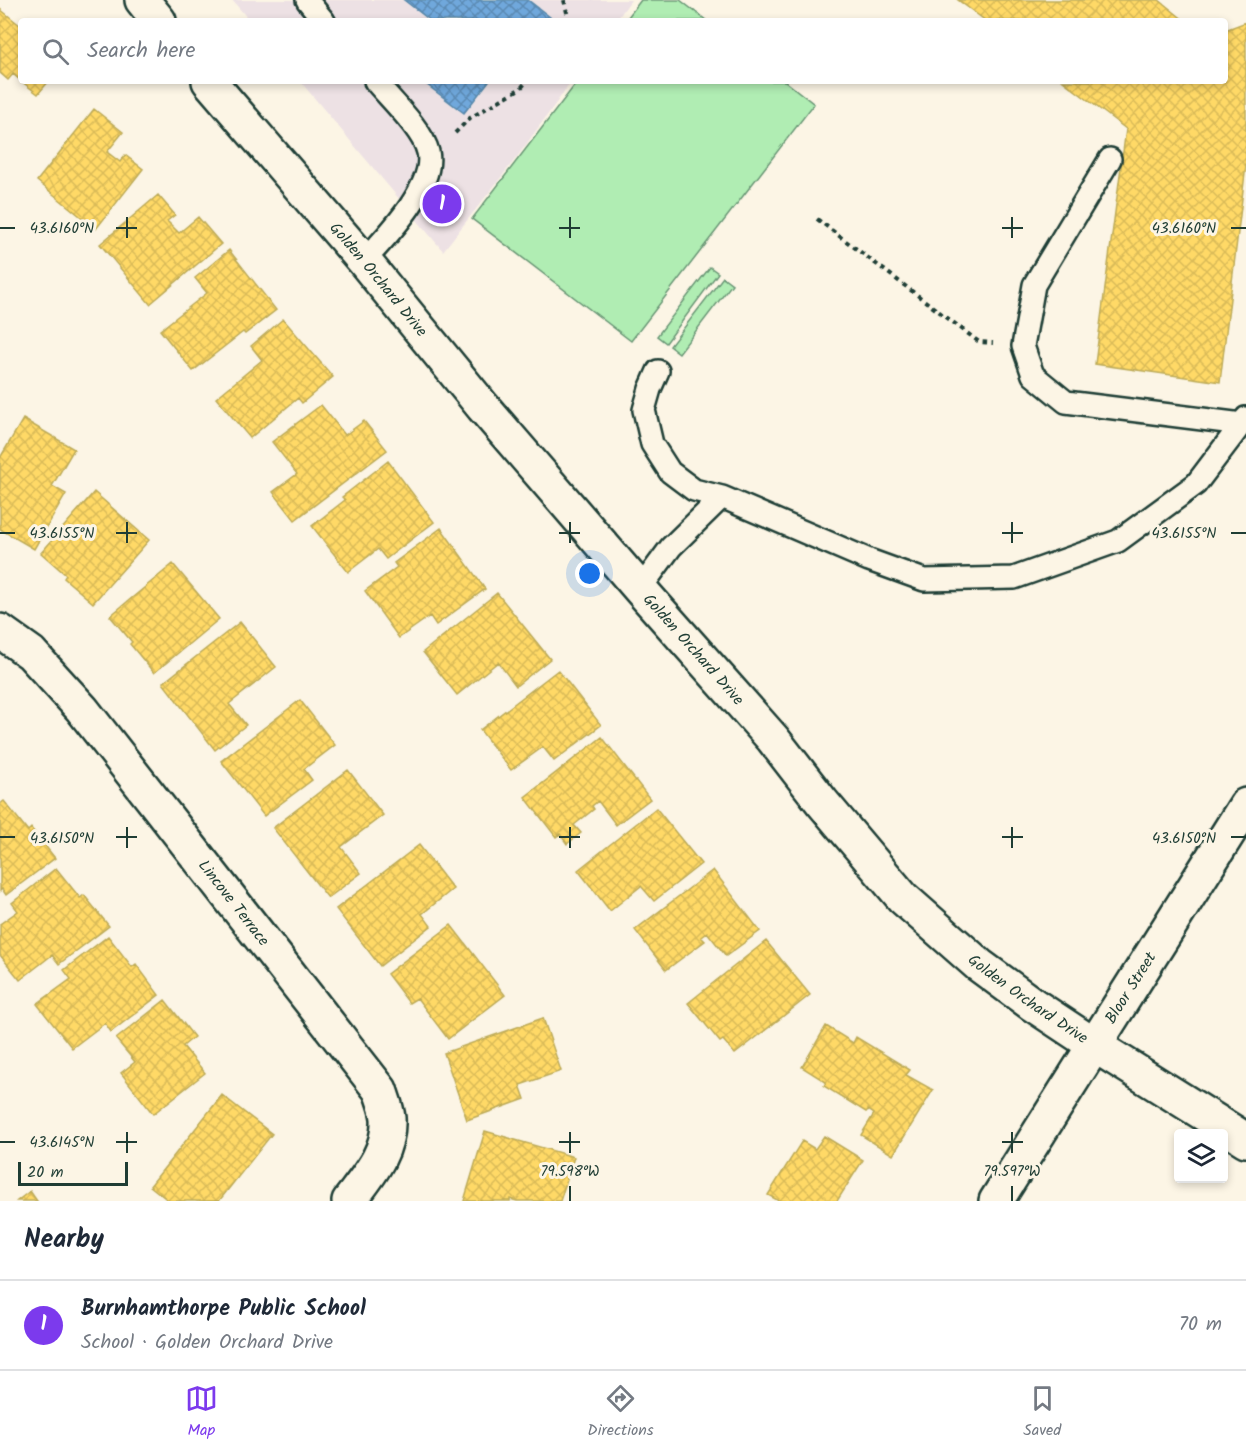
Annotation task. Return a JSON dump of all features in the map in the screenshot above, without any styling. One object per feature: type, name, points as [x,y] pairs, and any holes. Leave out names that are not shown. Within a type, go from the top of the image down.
[{"type":"street","points":[[142,0],[157,18]]},
{"type":"street","name":"Golden Orchard Drive","points":[[212,84],[364,261],[483,406],[773,739],[822,802],[903,898],[979,965],[1094,1045],[1246,1140]]},
{"type":"street","name":"Lincove Terrace","points":[[0,631],[31,653],[82,709],[380,1090],[387,1118],[385,1143],[376,1165],[349,1201]]},
{"type":"street","name":"Bloor Street","points":[[996,1201],[1246,805]]},
{"type":"lane","points":[[307,0],[322,18]]},
{"type":"lane","points":[[364,261],[394,229],[423,185],[429,167],[428,151],[418,132],[378,84]]},
{"type":"lane","points":[[1110,159],[1034,285],[1023,346],[1033,375],[1066,402],[1244,421]]},
{"type":"lane","points":[[658,370],[644,410],[652,444],[670,472],[694,490],[722,497],[869,560],[924,580],[1014,578],[1118,541],[1196,484],[1244,421]]},
{"type":"lane","points":[[640,589],[671,547],[722,497]]},
{"type":"path","points":[[564,0],[568,18]]},
{"type":"path","points":[[455,134],[470,118],[524,84]]},
{"type":"path","points":[[817,219],[979,342],[1023,346]]},
{"type":"shaded area","points":[[232,0],[631,0],[618,18],[247,18]]},
{"type":"shaded area","points":[[303,84],[570,84],[517,157],[443,251]]},
{"type":"green space","points":[[641,0],[680,0],[703,18],[627,18]]},
{"type":"green space","points":[[576,84],[789,84],[814,104],[631,341],[472,219]]},
{"type":"green space","points":[[710,267],[718,273],[666,343],[657,336]]},
{"type":"green space","points":[[723,277],[732,284],[679,353],[670,346]]},
{"type":"building: Homes","points":[[958,0],[1159,0],[1181,18],[982,18]]},
{"type":"building: Homes","points":[[0,9],[18,24],[18,78],[13,74],[8,80],[0,73]]},
{"type":"building: Homes","points":[[1246,22],[1246,165],[1220,382],[1095,364],[1126,129],[1067,84],[1228,84],[1228,29]]},
{"type":"building: Homes","points":[[25,84],[46,84],[38,94]]},
{"type":"building: Homes","points":[[94,109],[123,132],[107,152],[120,162],[125,155],[143,169],[96,229],[37,181]]},
{"type":"building: Homes","points":[[158,195],[175,215],[167,221],[179,233],[198,217],[221,244],[150,304],[100,244]]},
{"type":"building: Homes","points":[[229,250],[276,310],[245,334],[243,332],[193,371],[160,330],[207,293],[195,278]]},
{"type":"building: Homes","points":[[283,319],[333,377],[302,403],[298,398],[250,438],[216,398],[262,360],[251,346]]},
{"type":"building: Homes","points":[[321,405],[345,435],[364,421],[387,450],[295,520],[273,492],[297,474],[272,442]]},
{"type":"building: Homes","points":[[23,419],[74,449],[52,486],[66,494],[34,549],[0,529],[0,458]]},
{"type":"building: Homes","points":[[388,461],[434,522],[386,559],[378,549],[348,572],[312,526],[345,500],[342,497]]},
{"type":"building: Homes","points":[[94,492],[149,540],[93,603],[64,578],[66,575],[41,553]]},
{"type":"building: Homes","points":[[441,528],[485,589],[436,625],[430,616],[399,638],[365,591],[397,567],[394,563]]},
{"type":"building: Homes","points":[[173,564],[219,619],[154,673],[110,616]]},
{"type":"building: Homes","points":[[497,593],[550,659],[516,686],[498,662],[457,695],[423,652]]},
{"type":"building: Homes","points":[[240,622],[276,667],[229,704],[246,725],[215,750],[163,683]]},
{"type":"building: Homes","points":[[558,670],[601,725],[554,761],[543,747],[511,770],[480,730]]},
{"type":"building: Homes","points":[[300,700],[335,745],[304,769],[312,780],[264,816],[221,761]]},
{"type":"building: Homes","points":[[602,737],[650,799],[616,825],[598,801],[592,806],[594,809],[574,825],[581,833],[567,844],[560,834],[556,837],[525,797]]},
{"type":"building: Homes","points":[[348,770],[383,815],[341,847],[361,873],[328,898],[273,828]]},
{"type":"building: Homes","points":[[4,801],[28,831],[31,828],[55,858],[6,895],[2,889],[0,891],[0,804]]},
{"type":"building: Homes","points":[[656,808],[701,864],[654,901],[641,886],[610,911],[578,870]]},
{"type":"building: Homes","points":[[419,845],[453,889],[422,914],[431,926],[380,966],[336,909]]},
{"type":"building: Homes","points":[[56,868],[80,898],[84,895],[109,926],[59,964],[52,955],[20,980],[0,955],[0,924],[18,911],[12,903]]},
{"type":"building: Homes","points":[[713,870],[760,931],[726,956],[707,932],[701,937],[705,941],[666,970],[635,930]]},
{"type":"building: Homes","points":[[451,925],[505,995],[448,1039],[417,998],[409,1003],[387,974]]},
{"type":"building: Homes","points":[[108,936],[132,967],[136,964],[159,995],[111,1032],[105,1023],[72,1048],[37,1004],[71,979],[64,970]]},
{"type":"building: Homes","points":[[766,941],[810,995],[735,1054],[723,1040],[720,1042],[688,1003]]},
{"type":"building: Homes","points":[[165,1000],[194,1037],[183,1046],[205,1073],[153,1114],[121,1073],[135,1062],[116,1039]]},
{"type":"building: Homes","points":[[543,1018],[561,1071],[520,1085],[525,1099],[467,1120],[444,1053]]},
{"type":"building: Homes","points":[[826,1026],[853,1043],[856,1037],[910,1070],[906,1075],[933,1090],[893,1155],[861,1135],[874,1114],[868,1110],[866,1112],[824,1086],[826,1082],[802,1067]]},
{"type":"building: Homes","points":[[222,1095],[272,1134],[219,1201],[169,1201],[150,1186]]},
{"type":"building: Homes","points":[[485,1131],[574,1157],[560,1201],[510,1199],[510,1201],[464,1201]]},
{"type":"building: Homes","points":[[824,1136],[863,1160],[837,1201],[779,1201],[768,1195],[802,1141],[815,1149]]},
{"type":"building: Homes","points":[[30,1191],[37,1201],[17,1201]]},
{"type":"building: Schools","points":[[404,0],[528,0],[551,18],[427,18]]},
{"type":"building: Schools","points":[[426,84],[487,84],[464,113]]},
{"type":"place","name":"Burnhamthorpe Public School","points":[[442,204]]}]
